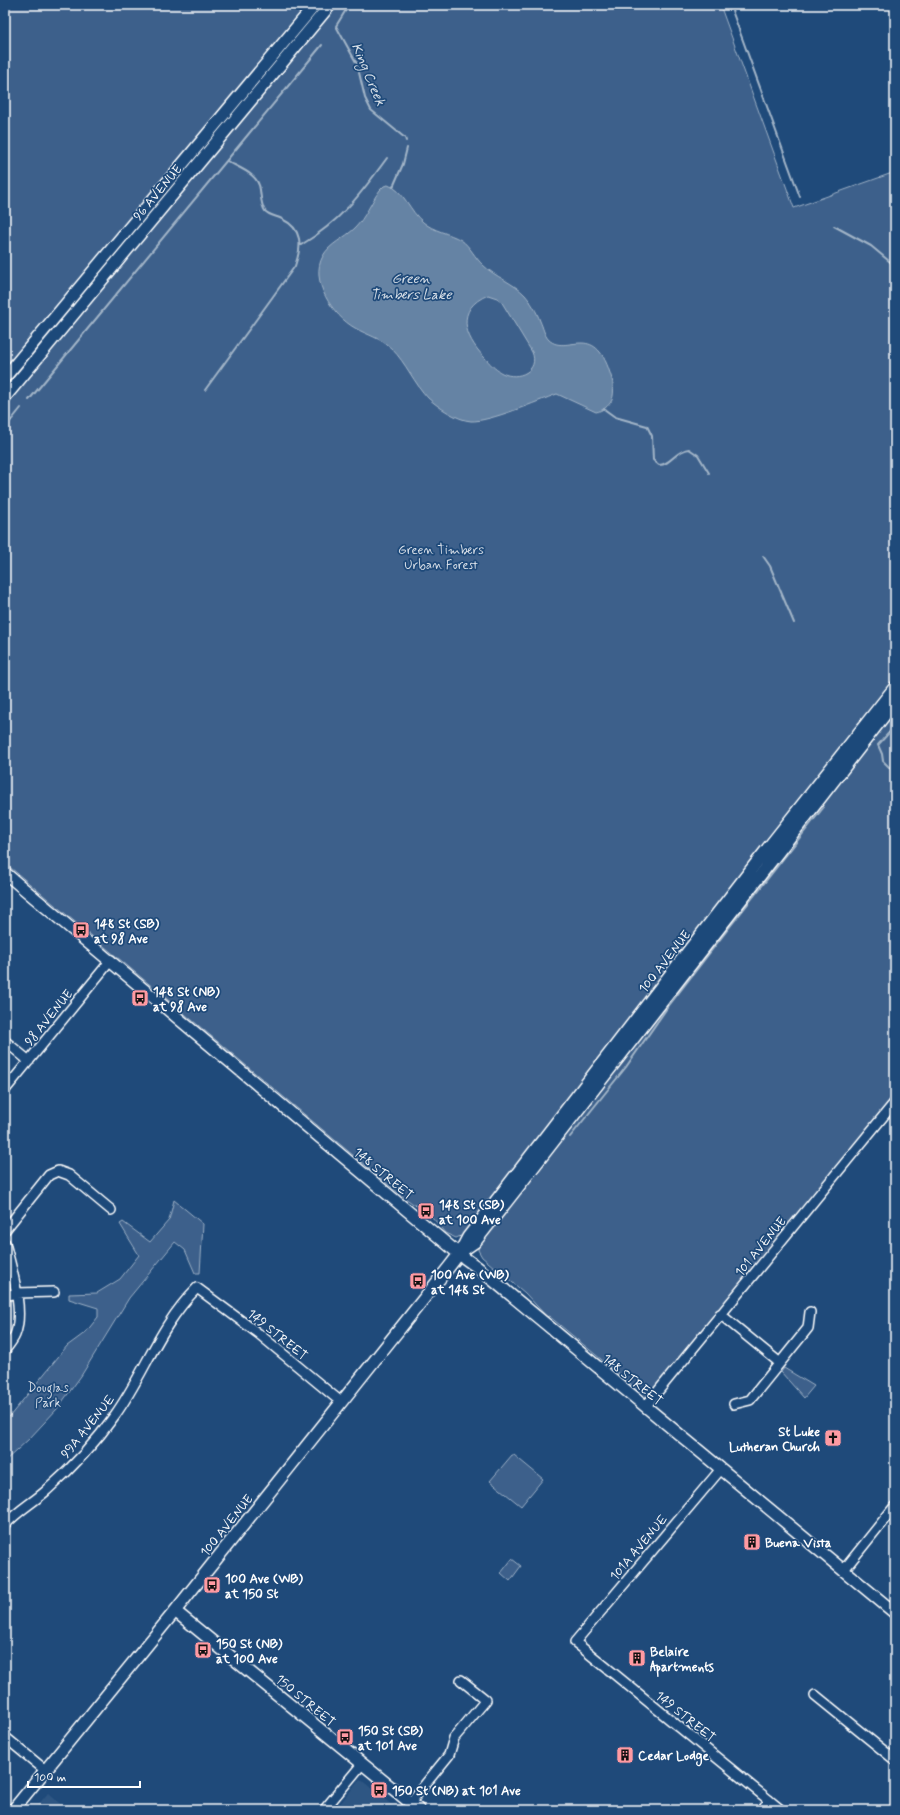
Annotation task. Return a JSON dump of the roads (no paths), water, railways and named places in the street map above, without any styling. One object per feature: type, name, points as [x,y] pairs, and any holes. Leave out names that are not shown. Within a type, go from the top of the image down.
[{"type":"main road","name":"96 AVENUE","points":[[5,377],[315,5]]},
{"type":"main road","name":"96 AVENUE","points":[[5,397],[330,5]]},
{"type":"main road","name":"100 AVENUE","points":[[13,1810],[175,1611],[459,1254],[468,1237],[766,851],[895,687]]},
{"type":"main road","name":"100 AVENUE","points":[[459,1254],[475,1242],[895,702]]},
{"type":"main road","name":"148 STREET","points":[[5,873],[111,960],[459,1254],[475,1265],[895,1614]]},
{"type":"main road","name":"150 STREET","points":[[175,1611],[419,1810]]},
{"type":"street","name":"98 AVENUE","points":[[5,1090],[111,960]]},
{"type":"street","points":[[5,1041],[28,1061]]},
{"type":"street","name":"101 AVENUE","points":[[645,1407],[895,1102]]},
{"type":"street","points":[[5,1230],[49,1176],[58,1171],[69,1175],[111,1210]]},
{"type":"street","points":[[5,1243],[17,1294],[18,1323],[16,1334],[5,1350]]},
{"type":"street","name":"149 STREET","points":[[198,1288],[258,1334],[341,1402]]},
{"type":"street","name":"99A AVENUE","points":[[5,1525],[66,1473],[105,1428],[128,1395],[163,1331],[188,1298],[198,1288]]},
{"type":"street","points":[[5,1296],[54,1292]]},
{"type":"street","points":[[734,1404],[750,1400],[808,1328],[810,1312]]},
{"type":"street","points":[[720,1314],[780,1363]]},
{"type":"street","name":"101A AVENUE","points":[[575,1642],[721,1469]]},
{"type":"street","points":[[843,1571],[895,1506]]},
{"type":"street","name":"149 STREET","points":[[575,1642],[781,1810]]},
{"type":"street","points":[[410,1803],[449,1755],[454,1738],[486,1700],[461,1680]]},
{"type":"street","points":[[815,1695],[895,1760]]},
{"type":"street","points":[[5,1737],[45,1770]]},
{"type":"street","points":[[324,1810],[362,1764]]},
{"type":"street","points":[[762,1810],[769,1800]]},
{"type":"water","name":"Green Timbers Lake","points":[[388,185],[398,191],[418,218],[423,222],[431,228],[461,240],[488,269],[521,291],[534,307],[549,340],[556,344],[564,345],[580,343],[588,344],[596,348],[604,357],[612,379],[613,393],[612,400],[609,404],[596,412],[557,394],[489,418],[471,421],[466,420],[454,416],[428,398],[418,386],[402,360],[388,345],[379,339],[355,328],[339,315],[332,306],[321,286],[319,265],[329,248],[351,232],[359,224],[384,186]],"holes":[[[488,295],[501,301],[532,352],[534,359],[533,364],[526,373],[521,375],[508,375],[497,370],[477,349],[468,332],[466,323],[467,315],[471,308],[478,301]]]},
{"type":"waterway","name":"King Creek","points":[[349,5],[336,26],[357,64],[365,98],[371,110],[405,138],[406,141]]},
{"type":"waterway","points":[[730,5],[800,197]]},
{"type":"waterway","points":[[29,400],[322,45]]},
{"type":"waterway","name":"King Creek","points":[[393,187],[403,164],[407,148]]},
{"type":"waterway","points":[[301,245],[339,217],[368,184],[387,158]]},
{"type":"waterway","points":[[205,390],[295,266],[300,245],[297,233],[289,223],[265,211],[262,204],[259,184],[256,180],[248,172],[227,161]]},
{"type":"waterway","points":[[834,226],[871,246],[895,266]]},
{"type":"waterway","points":[[5,428],[21,408]]},
{"type":"waterway","points":[[604,409],[615,417],[647,426],[652,436],[653,460],[659,465],[667,463],[684,450],[689,449],[698,455],[709,473]]},
{"type":"waterway","points":[[763,556],[770,566],[794,623]]},
{"type":"waterway","points":[[895,726],[878,745],[883,761],[895,773]]},
{"type":"waterway","points":[[570,1137],[626,1067],[667,1008],[823,808]]},
{"type":"place","name":"148 St (SB) at 98 Ave","points":[[81,930]]},
{"type":"place","name":"148 St (NB) at 98 Ave","points":[[140,998]]},
{"type":"place","name":"148 St (SB) at 100 Ave","points":[[426,1211]]},
{"type":"place","name":"100 Ave (WB) at 148 St","points":[[418,1281]]},
{"type":"place","name":"St Luke Lutheran Church","points":[[833,1438]]},
{"type":"place","name":"Buena Vista","points":[[752,1542]]},
{"type":"place","name":"100 Ave (WB) at 150 St","points":[[212,1585]]},
{"type":"place","name":"150 St (NB) at 100 Ave","points":[[203,1650]]},
{"type":"place","name":"Belaire Apartments","points":[[637,1658]]},
{"type":"place","name":"150 St (SB) at 101 Ave","points":[[345,1737]]},
{"type":"place","name":"Cedar Lodge","points":[[625,1755]]},
{"type":"place","name":"150 St (NB) at 101 Ave","points":[[379,1790]]},
{"type":"park label","name":"Green Timbers Urban Forest","points":[[441,556]]},
{"type":"park label","name":"Douglas Park","points":[[48,1394]]}]
